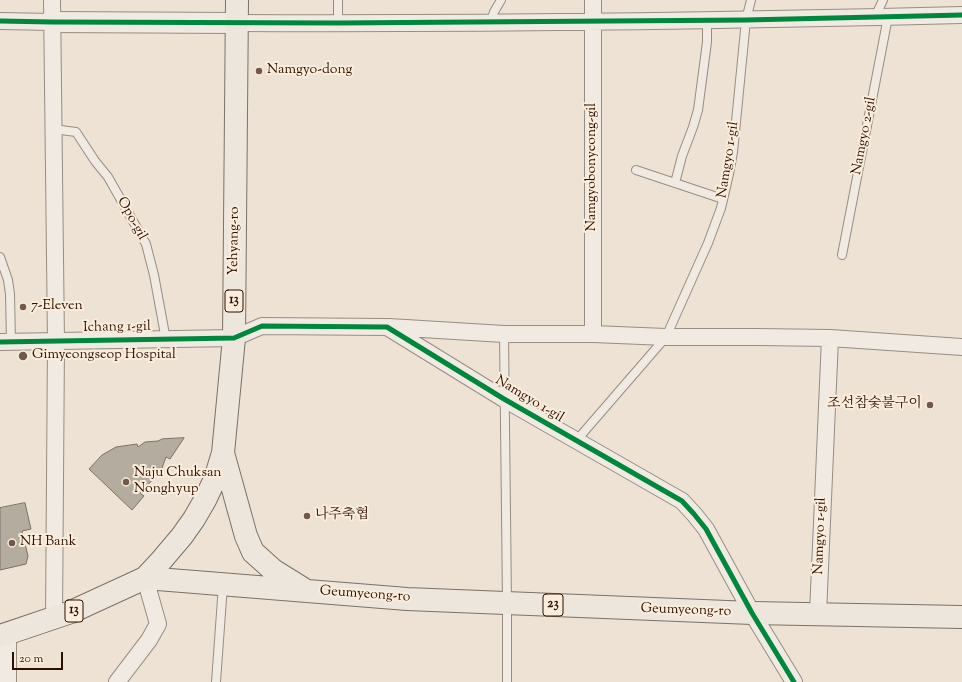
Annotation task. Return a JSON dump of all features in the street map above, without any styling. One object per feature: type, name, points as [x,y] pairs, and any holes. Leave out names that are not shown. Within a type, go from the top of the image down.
[{"type":"main road","name":"Yehyang-ro","points":[[4,634],[71,612],[145,578],[182,536],[205,500],[215,479],[223,454],[234,338],[237,0]]},
{"type":"main road","points":[[223,454],[246,536],[253,552],[273,570],[307,591]]},
{"type":"main road","name":"Geumyeong-ro","points":[[145,578],[407,599],[752,613],[962,617]]},
{"type":"street","points":[[52,0],[56,342],[54,618]]},
{"type":"street","name":"Namgyobonyeong-gil","points":[[593,0],[593,334]]},
{"type":"street","points":[[0,21],[338,23],[746,20],[962,15]]},
{"type":"street","points":[[234,338],[262,326],[387,327],[504,334],[830,338],[962,347]]},
{"type":"street","name":"Namgyo 1-gil","points":[[387,327],[504,399],[682,501],[706,529],[752,613],[794,682]]},
{"type":"street","name":"Ichang 1-gil","points":[[5,342],[234,338]]},
{"type":"street","name":"Namgyo 1-gil","points":[[818,614],[830,338]]},
{"type":"street","points":[[117,682],[150,640],[158,624],[145,578]]},
{"type":"street","points":[[4,634],[8,682]]},
{"type":"lane","points":[[338,0],[338,23]]},
{"type":"lane","points":[[491,22],[496,5],[501,0]]},
{"type":"lane","points":[[746,20],[751,0]]},
{"type":"lane","name":"Namgyo 2-gil","points":[[842,255],[882,17],[882,0]]},
{"type":"lane","points":[[675,182],[682,156],[698,110],[707,42],[707,20]]},
{"type":"lane","name":"Namgyo 1-gil","points":[[576,441],[666,337],[708,243],[721,208],[733,152],[746,20]]},
{"type":"lane","name":"Opo-gil","points":[[53,129],[76,132],[95,161],[108,177],[146,244],[154,275],[166,340]]},
{"type":"lane","points":[[636,170],[723,199]]},
{"type":"lane","points":[[0,257],[9,287],[5,342]]},
{"type":"lane","name":"Namgyo 1-gil","points":[[504,334],[507,603]]},
{"type":"lane","points":[[216,682],[223,584]]},
{"type":"lane","points":[[507,603],[507,682]]},
{"type":"building","name":"Naju Chuksan Nonghyup","points":[[184,438],[170,459],[166,457],[161,471],[140,493],[144,496],[132,510],[89,469],[102,455],[116,447],[137,444],[138,447],[145,442],[158,441],[162,439]]},
{"type":"building","name":"NH Bank","points":[[25,503],[31,529],[22,531],[28,556],[26,564],[0,570],[0,508]]},
{"type":"cycle path","points":[[0,21],[338,23],[746,20],[962,15]]},
{"type":"cycle path","points":[[0,342],[234,338],[262,326],[387,327],[504,399],[682,501],[706,529],[752,613],[794,682]]},
{"type":"place","name":"Namgyo-dong","points":[[259,71]]},
{"type":"place","name":"7-Eleven","points":[[23,307]]},
{"type":"place","name":"Gimyeongseop Hospital","points":[[23,356]]},
{"type":"place","name":"조선참숯불구이","points":[[930,405]]},
{"type":"place","name":"Naju Chuksan Nonghyup","points":[[126,482]]},
{"type":"place","name":"나주축협","points":[[307,516]]},
{"type":"place","name":"NH Bank","points":[[12,543]]}]
